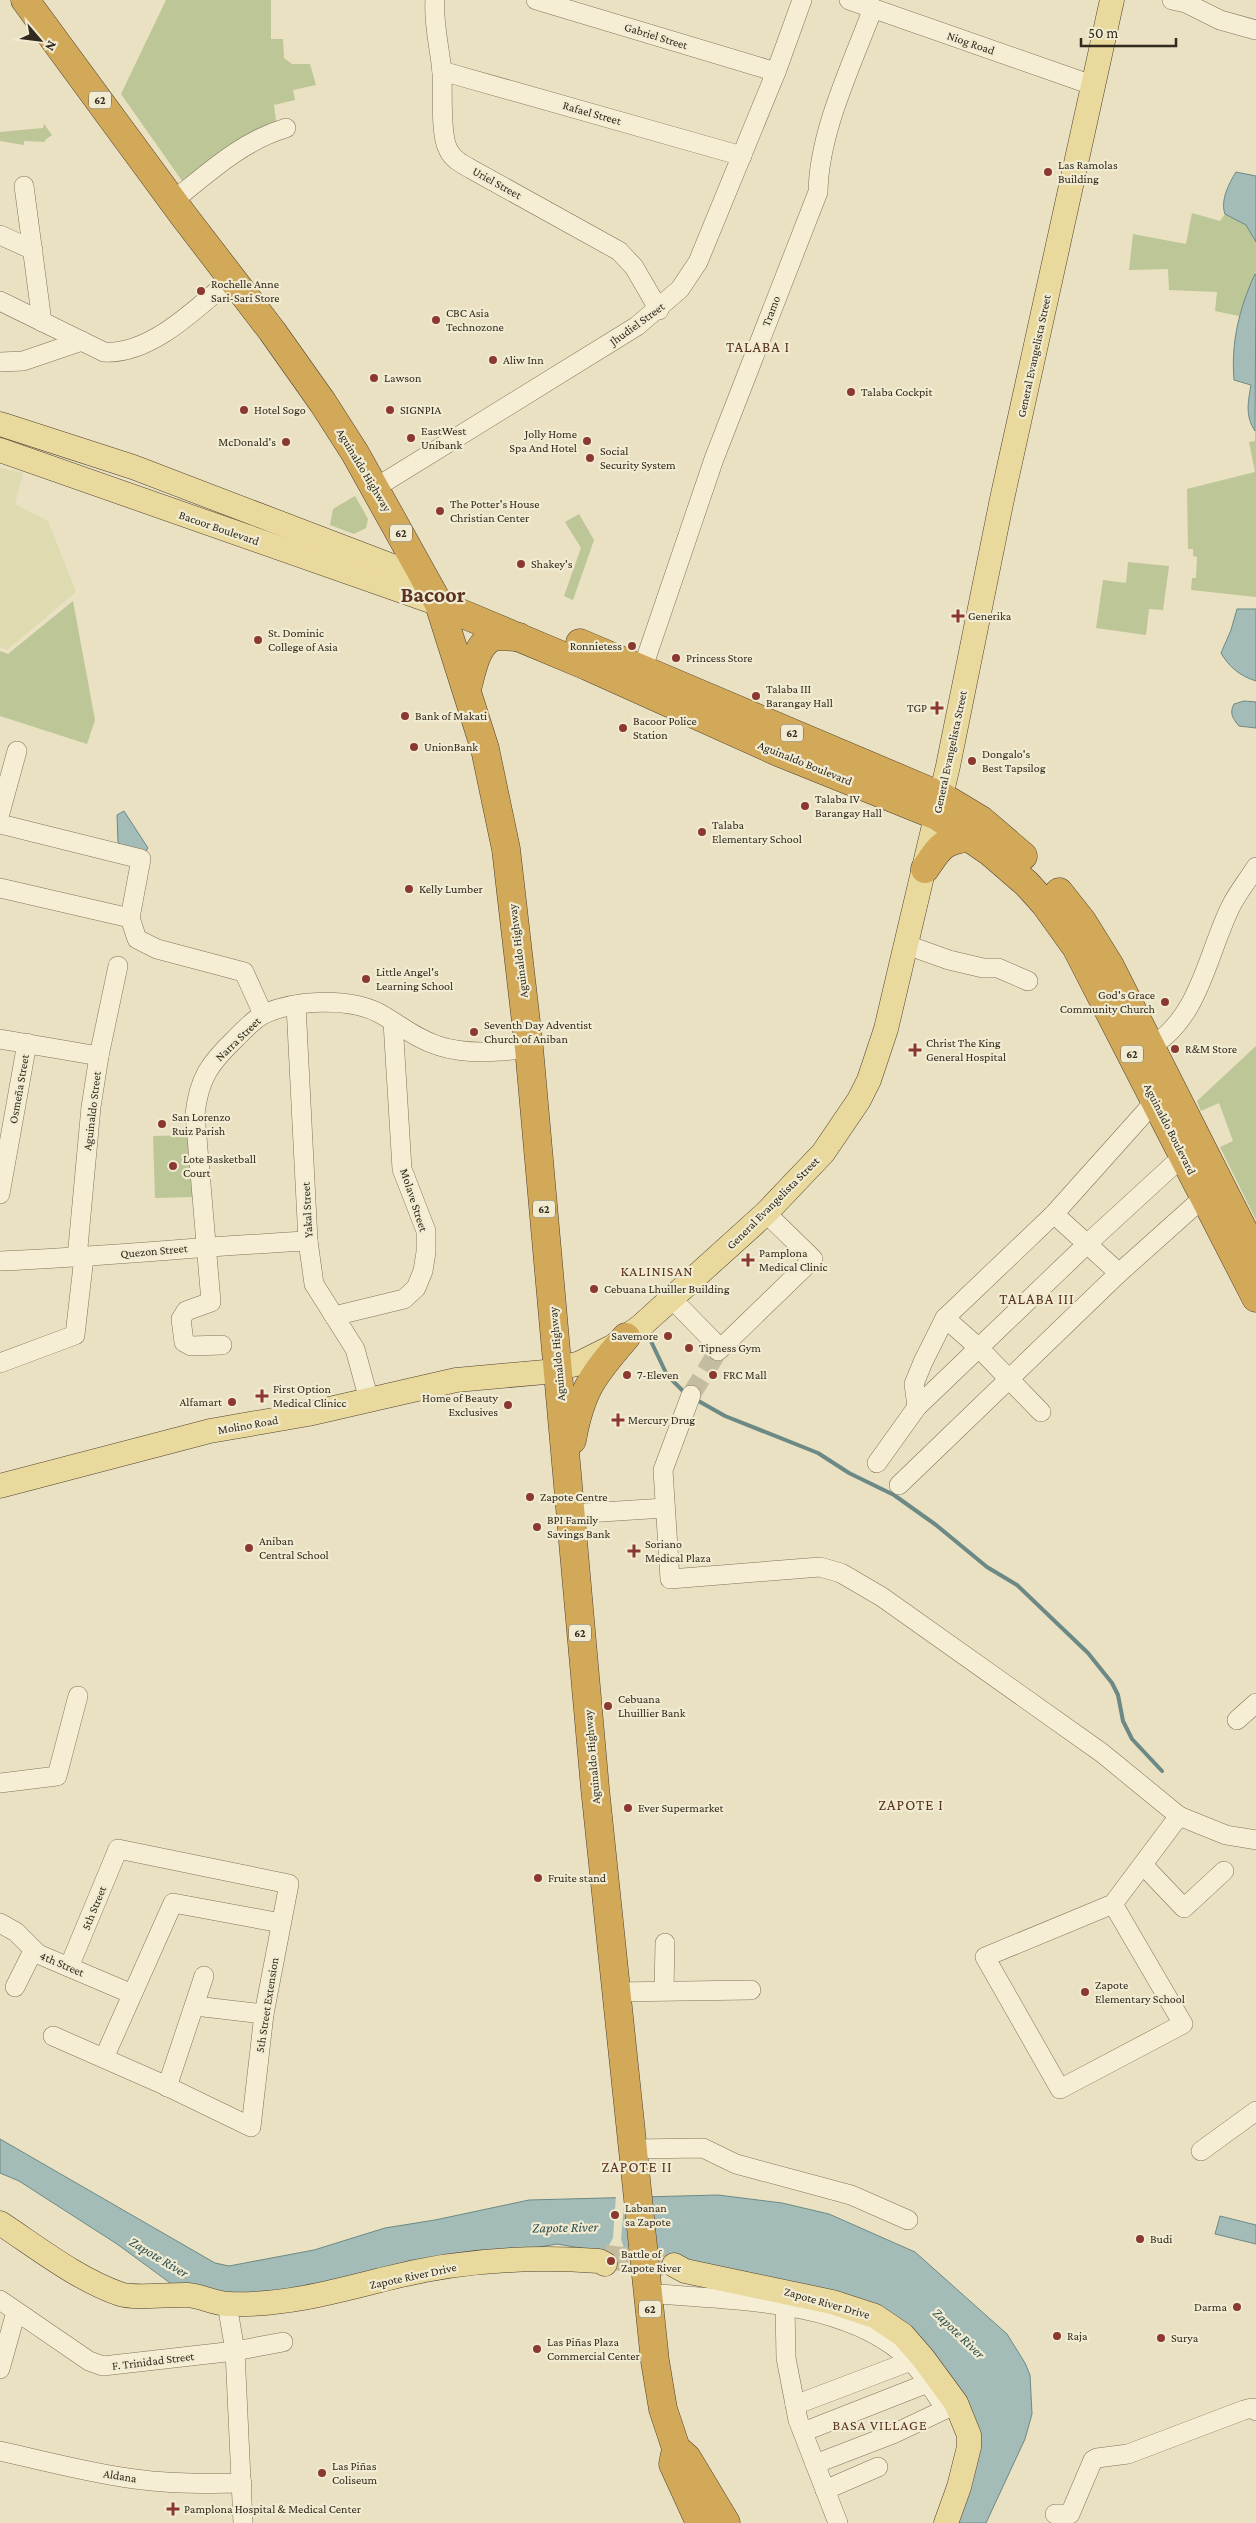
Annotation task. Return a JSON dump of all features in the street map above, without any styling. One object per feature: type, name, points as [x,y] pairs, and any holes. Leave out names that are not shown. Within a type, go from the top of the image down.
[{"type":"highway","name":"Aguinaldo Highway","points":[[28,1],[323,403],[375,488],[439,604],[487,758],[503,832],[529,1048],[570,1514],[616,1992],[638,2184],[648,2293]]},
{"type":"highway","name":"Aguinaldo Boulevard","points":[[426,579],[642,670],[939,806],[970,837],[1027,884],[1060,923],[1076,948],[1156,1100],[1256,1298]]},
{"type":"highway","name":"Aguinaldo Boulevard","points":[[439,604],[778,752],[981,820],[1042,874],[1068,903],[1110,966],[1150,1047],[1252,1240]]},
{"type":"highway","points":[[467,689],[475,660],[488,641],[498,636],[518,637]]},
{"type":"highway","points":[[925,869],[945,843],[953,839],[970,837]]},
{"type":"highway","points":[[567,1466],[574,1429],[586,1389],[595,1372],[626,1337]]},
{"type":"highway","name":"62","points":[[648,2293],[663,2409],[676,2448],[673,2464],[700,2523]]},
{"type":"highway","name":"62","points":[[676,2448],[688,2458],[726,2523]]},
{"type":"main road","name":"General Evangelista Street","points":[[558,1370],[596,1356],[626,1337],[672,1299],[766,1213],[823,1153],[859,1100],[879,1056],[939,806],[1092,85],[1112,0]]},
{"type":"main road","name":"Bacoor Boulevard","points":[[0,424],[90,452],[426,579]]},
{"type":"main road","name":"Bacoor Boulevard","points":[[0,450],[439,604]]},
{"type":"main road","points":[[81,479],[90,452]]},
{"type":"main road","name":"Molino Road","points":[[0,1486],[210,1431],[308,1414],[471,1377],[558,1370]]},
{"type":"main road","name":"Zapote River Drive","points":[[0,2223],[92,2282],[123,2295],[191,2295],[227,2304],[284,2301],[336,2292],[385,2279],[469,2265],[552,2258],[604,2261]]},
{"type":"main road","name":"Zapote River Drive","points":[[677,2269],[832,2302],[875,2316],[903,2335],[923,2358],[956,2403],[970,2436],[959,2487],[946,2523]]},
{"type":"street","name":"Uriel Street","points":[[436,0],[434,16],[442,71],[445,133],[447,147],[451,156],[619,251],[634,267],[659,310]]},
{"type":"street","name":"Gabriel Street","points":[[536,0],[776,72]]},
{"type":"street","name":"Jhudiel Street","points":[[375,488],[607,346],[659,310],[680,289],[698,262],[776,72],[802,0]]},
{"type":"street","name":"Niog Road","points":[[849,0],[879,6],[1092,85]]},
{"type":"street","points":[[1172,0],[1186,3],[1220,20],[1256,30]]},
{"type":"street","name":"Tramo","points":[[642,670],[714,459],[818,192],[818,166],[825,140],[879,6]]},
{"type":"street","name":"Rafael Street","points":[[442,71],[742,156]]},
{"type":"street","points":[[173,201],[248,143],[266,134],[286,128]]},
{"type":"street","points":[[24,186],[42,322]]},
{"type":"street","points":[[0,235],[32,250]]},
{"type":"street","points":[[0,301],[104,352],[121,353],[137,348],[167,331],[232,278]]},
{"type":"street","points":[[0,362],[23,361],[82,341]]},
{"type":"street","points":[[0,813],[17,751]]},
{"type":"street","points":[[0,824],[140,859],[130,918],[137,938],[146,945],[244,972],[263,1014]]},
{"type":"street","points":[[1150,1047],[1171,1034],[1187,1013],[1231,905],[1256,867]]},
{"type":"street","points":[[0,888],[130,918]]},
{"type":"street","points":[[907,945],[949,960],[983,968],[998,968],[1028,981]]},
{"type":"street","name":"Aguinaldo Street","points":[[0,1363],[75,1335],[91,1107],[99,1056],[118,966]]},
{"type":"street","name":"Narra Street","points":[[222,1344],[191,1346],[184,1342],[181,1319],[186,1311],[211,1302],[195,1114],[198,1090],[210,1067],[225,1049],[263,1014],[296,1005],[334,1002],[363,1006],[423,1040],[458,1050],[489,1051],[529,1048]]},
{"type":"street","name":"Yakal Street","points":[[296,1005],[308,1241],[314,1284],[354,1349],[369,1400]]},
{"type":"street","name":"Molave Street","points":[[334,1316],[404,1298],[416,1288],[423,1271],[426,1252],[426,1230],[402,1169],[393,1022]]},
{"type":"street","points":[[0,1039],[99,1056]]},
{"type":"street","name":"Osmeña Street","points":[[0,1194],[27,1044]]},
{"type":"street","points":[[917,1407],[914,1384],[945,1318],[1054,1214],[1156,1100]]},
{"type":"street","points":[[877,1463],[917,1407],[1086,1244],[1183,1156]]},
{"type":"street","points":[[899,1486],[951,1433],[1010,1380],[1119,1273],[1204,1196]]},
{"type":"street","points":[[672,1299],[719,1350],[813,1259],[766,1213]]},
{"type":"street","points":[[1054,1214],[1119,1273]]},
{"type":"street","name":"Quezon Street","points":[[0,1261],[80,1258],[205,1246],[308,1241]]},
{"type":"street","points":[[945,1318],[979,1348],[1041,1412]]},
{"type":"street","points":[[690,1395],[664,1463],[670,1579],[820,1567],[841,1573],[882,1597],[1102,1753],[1179,1816],[1226,1835],[1256,1840]]},
{"type":"street","points":[[570,1514],[665,1508]]},
{"type":"street","points":[[0,1783],[57,1776],[78,1696]]},
{"type":"street","points":[[1237,1720],[1256,1703]]},
{"type":"street","points":[[1112,1904],[1184,2024],[1060,2088],[985,1957],[1112,1904],[1179,1816]]},
{"type":"street","name":"5th Street Extension","points":[[118,1849],[288,1884],[264,2014],[251,2127],[168,2086]]},
{"type":"street","name":"5th Street","points":[[69,1967],[118,1849]]},
{"type":"street","points":[[1143,1865],[1184,1908],[1224,1871]]},
{"type":"street","points":[[104,2058],[173,1903],[281,1923]]},
{"type":"street","name":"4th Street","points":[[0,1923],[16,1932],[34,1951],[132,1994]]},
{"type":"street","points":[[664,1990],[665,1943]]},
{"type":"street","points":[[15,1987],[34,1951]]},
{"type":"street","points":[[53,2036],[168,2086],[204,1976]]},
{"type":"street","points":[[616,1992],[751,1990]]},
{"type":"street","points":[[195,2006],[264,2014]]},
{"type":"street","points":[[1201,2151],[1256,2111]]},
{"type":"street","points":[[634,2149],[703,2148],[736,2164],[851,2195],[908,2220]]},
{"type":"street","points":[[648,2293],[785,2306],[827,2315],[866,2330],[891,2344],[911,2361],[946,2409],[893,2434],[815,2464]]},
{"type":"street","name":"F. Trinidad Street","points":[[0,2300],[89,2361],[103,2366],[235,2351],[283,2342]]},
{"type":"street","points":[[227,2304],[235,2351],[243,2523]]},
{"type":"street","points":[[785,2306],[786,2358],[795,2405],[803,2432],[838,2523]]},
{"type":"street","points":[[1,2359],[16,2312]]},
{"type":"street","points":[[795,2405],[911,2361]]},
{"type":"street","points":[[803,2432],[928,2383]]},
{"type":"street","points":[[1055,2514],[1070,2514],[1093,2460],[1128,2454],[1244,2410],[1252,2408],[1256,2411]]},
{"type":"street","name":"Aldana","points":[[0,2451],[88,2472],[137,2479],[195,2484],[242,2483]]},
{"type":"street","points":[[825,2490],[878,2467]]},
{"type":"shaded area","points":[[0,468],[23,473],[15,504],[48,521],[76,592],[7,650],[0,647]]},
{"type":"green space","points":[[166,0],[271,0],[271,39],[283,39],[284,58],[292,64],[310,64],[316,85],[293,90],[295,100],[274,105],[277,128],[192,195],[121,94]]},
{"type":"green space","points":[[44,124],[52,135],[45,142],[24,141],[24,145],[0,141],[0,132],[43,128]]},
{"type":"green space","points":[[1192,213],[1220,221],[1225,214],[1246,225],[1256,242],[1256,271],[1239,316],[1215,311],[1217,292],[1169,290],[1168,269],[1129,270],[1133,234],[1186,244]]},
{"type":"green space","points":[[1255,431],[1256,597],[1191,590],[1192,578],[1196,578],[1197,557],[1193,556],[1193,549],[1188,549],[1187,489],[1255,472],[1249,442],[1255,441]]},
{"type":"green space","points":[[355,496],[368,519],[366,528],[354,534],[330,525],[333,509]]},
{"type":"green space","points":[[579,514],[594,540],[573,600],[564,596],[581,548],[565,522]]},
{"type":"green space","points":[[1128,562],[1169,566],[1163,610],[1149,609],[1146,635],[1096,628],[1103,580],[1126,583]]},
{"type":"green space","points":[[73,601],[95,720],[87,744],[0,716],[0,651],[8,654]]},
{"type":"green space","points":[[1256,1046],[1256,1220],[1220,1147],[1233,1141],[1219,1103],[1201,1111],[1197,1101]]},
{"type":"green space","name":"Lote Basketball Court","points":[[191,1135],[193,1197],[155,1198],[153,1136]]},
{"type":"water","points":[[1236,172],[1256,176],[1256,242],[1246,225],[1225,214],[1224,198]]},
{"type":"water","points":[[1255,274],[1255,431],[1250,420],[1248,403],[1251,385],[1234,380],[1233,366],[1237,326]]},
{"type":"water","points":[[1237,609],[1256,609],[1256,681],[1236,670],[1221,653],[1231,630]]},
{"type":"water","points":[[1244,701],[1256,702],[1256,728],[1239,726],[1233,718],[1232,710],[1234,704]]},
{"type":"water","points":[[124,811],[148,848],[146,851],[122,846],[118,842],[117,815]]},
{"type":"water","name":"Zapote River","points":[[0,2139],[215,2263],[229,2266],[314,2250],[385,2228],[435,2220],[529,2200],[718,2195],[782,2203],[829,2214],[915,2252],[1007,2334],[1025,2363],[1030,2375],[1032,2414],[1025,2439],[986,2523],[955,2523],[977,2454],[927,2350],[674,2260],[629,2256],[557,2244],[252,2297],[177,2288],[117,2244],[19,2181],[0,2173]]},
{"type":"water","points":[[1220,2216],[1256,2225],[1256,2244],[1215,2234]]},
{"type":"pier","points":[[616,2195],[625,2195],[621,2239],[625,2252],[607,2249],[613,2238]]},
{"type":"waterway","points":[[648,1335],[667,1375],[685,1393]]},
{"type":"waterway","points":[[695,1399],[725,1416],[818,1453],[849,1473],[894,1495],[936,1525],[987,1567],[1017,1585],[1088,1653],[1112,1683],[1118,1695],[1123,1721],[1132,1739],[1162,1771]]},
{"type":"tunnel","points":[[691,1395],[718,1351]]},
{"type":"tunnel","points":[[605,2257],[674,2265]]},
{"type":"place","name":"Las Ramolas Building","points":[[1048,172]]},
{"type":"place","name":"Rochelle Anne Sari-Sari Store","points":[[201,291]]},
{"type":"place","name":"CBC Asia Technozone","points":[[436,320]]},
{"type":"place","name":"Aliw Inn","points":[[493,360]]},
{"type":"place","name":"Lawson","points":[[374,378]]},
{"type":"place","name":"Talaba Cockpit","points":[[851,392]]},
{"type":"place","name":"Hotel Sogo","points":[[244,410]]},
{"type":"place","name":"SIGNPIA","points":[[390,410]]},
{"type":"place","name":"EastWest Unibank","points":[[411,438]]},
{"type":"place","name":"Jolly Home Spa And Hotel","points":[[587,441]]},
{"type":"place","name":"McDonald's","points":[[286,442]]},
{"type":"place","name":"Social Security System","points":[[590,458]]},
{"type":"place","name":"The Potter's House Christian Center","points":[[440,511]]},
{"type":"place","name":"Shakey's","points":[[521,564]]},
{"type":"place","name":"Generika","points":[[958,616]]},
{"type":"place","name":"St. Dominic College of Asia","points":[[258,640]]},
{"type":"place","name":"Ronnietess","points":[[632,646]]},
{"type":"place","name":"Princess Store","points":[[676,658]]},
{"type":"place","name":"Talaba III Barangay Hall","points":[[756,696]]},
{"type":"place","name":"TGP","points":[[937,708]]},
{"type":"place","name":"Bank of Makati","points":[[405,716]]},
{"type":"place","name":"Bacoor Police Station","points":[[623,728]]},
{"type":"place","name":"UnionBank","points":[[414,747]]},
{"type":"place","name":"Dongalo's Best Tapsilog","points":[[972,761]]},
{"type":"place","name":"Talaba IV Barangay Hall","points":[[805,806]]},
{"type":"place","name":"Talaba Elementary School","points":[[702,832]]},
{"type":"place","name":"Kelly Lumber","points":[[409,889]]},
{"type":"place","name":"Little Angel's Learning School","points":[[366,979]]},
{"type":"place","name":"God's Grace Community Church","points":[[1165,1002]]},
{"type":"place","name":"Seventh Day Adventist Church of Aniban","points":[[474,1032]]},
{"type":"place","name":"R&M Store","points":[[1175,1049]]},
{"type":"place","name":"Christ The King General Hospital","points":[[915,1050]]},
{"type":"place","name":"San Lorenzo Ruiz Parish","points":[[162,1124]]},
{"type":"place","name":"Lote Basketball Court","points":[[173,1166]]},
{"type":"place","name":"Pamplona Medical Clinic","points":[[748,1260]]},
{"type":"place","name":"Cebuana Lhuiller Building","points":[[594,1289]]},
{"type":"place","name":"Savemore","points":[[668,1336]]},
{"type":"place","name":"Tipness Gym","points":[[689,1348]]},
{"type":"place","name":"7-Eleven","points":[[627,1375]]},
{"type":"place","name":"FRC Mall","points":[[713,1375]]},
{"type":"place","name":"First Option Medical Clinicc","points":[[262,1396]]},
{"type":"place","name":"Alfamart","points":[[232,1402]]},
{"type":"place","name":"Home of Beauty Exclusives","points":[[508,1405]]},
{"type":"place","name":"Mercury Drug","points":[[618,1420]]},
{"type":"place","name":"Zapote Centre","points":[[530,1497]]},
{"type":"place","name":"BPI Family Savings Bank","points":[[537,1527]]},
{"type":"place","name":"Aniban Central School","points":[[249,1548]]},
{"type":"place","name":"Soriano Medical Plaza","points":[[634,1551]]},
{"type":"place","name":"Cebuana Lhuillier Bank","points":[[608,1706]]},
{"type":"place","name":"Ever Supermarket","points":[[628,1808]]},
{"type":"place","name":"Fruite stand","points":[[538,1878]]},
{"type":"place","name":"Zapote Elementary School","points":[[1085,1992]]},
{"type":"place","name":"Labanan sa Zapote","points":[[615,2215]]},
{"type":"place","name":"Budi","points":[[1140,2239]]},
{"type":"place","name":"Battle of Zapote River","points":[[611,2261]]},
{"type":"place","name":"Darma","points":[[1237,2307]]},
{"type":"place","name":"Raja","points":[[1057,2336]]},
{"type":"place","name":"Surya","points":[[1161,2338]]},
{"type":"place","name":"Las Piñas Plaza Commercial Center","points":[[537,2349]]},
{"type":"place","name":"Las Piñas Coliseum","points":[[322,2473]]},
{"type":"place","name":"Pamplona Hospital & Medical Center","points":[[173,2509]]},
{"type":"district","name":"TALABA I","points":[[758,347]]},
{"type":"district","name":"Bacoor","points":[[433,594]]},
{"type":"district","name":"KALINISAN","points":[[657,1271]]},
{"type":"district","name":"TALABA III","points":[[1037,1299]]},
{"type":"district","name":"ZAPOTE I","points":[[911,1805]]},
{"type":"district","name":"ZAPOTE II","points":[[637,2167]]},
{"type":"district","name":"BASA VILLAGE","points":[[880,2425]]}]
